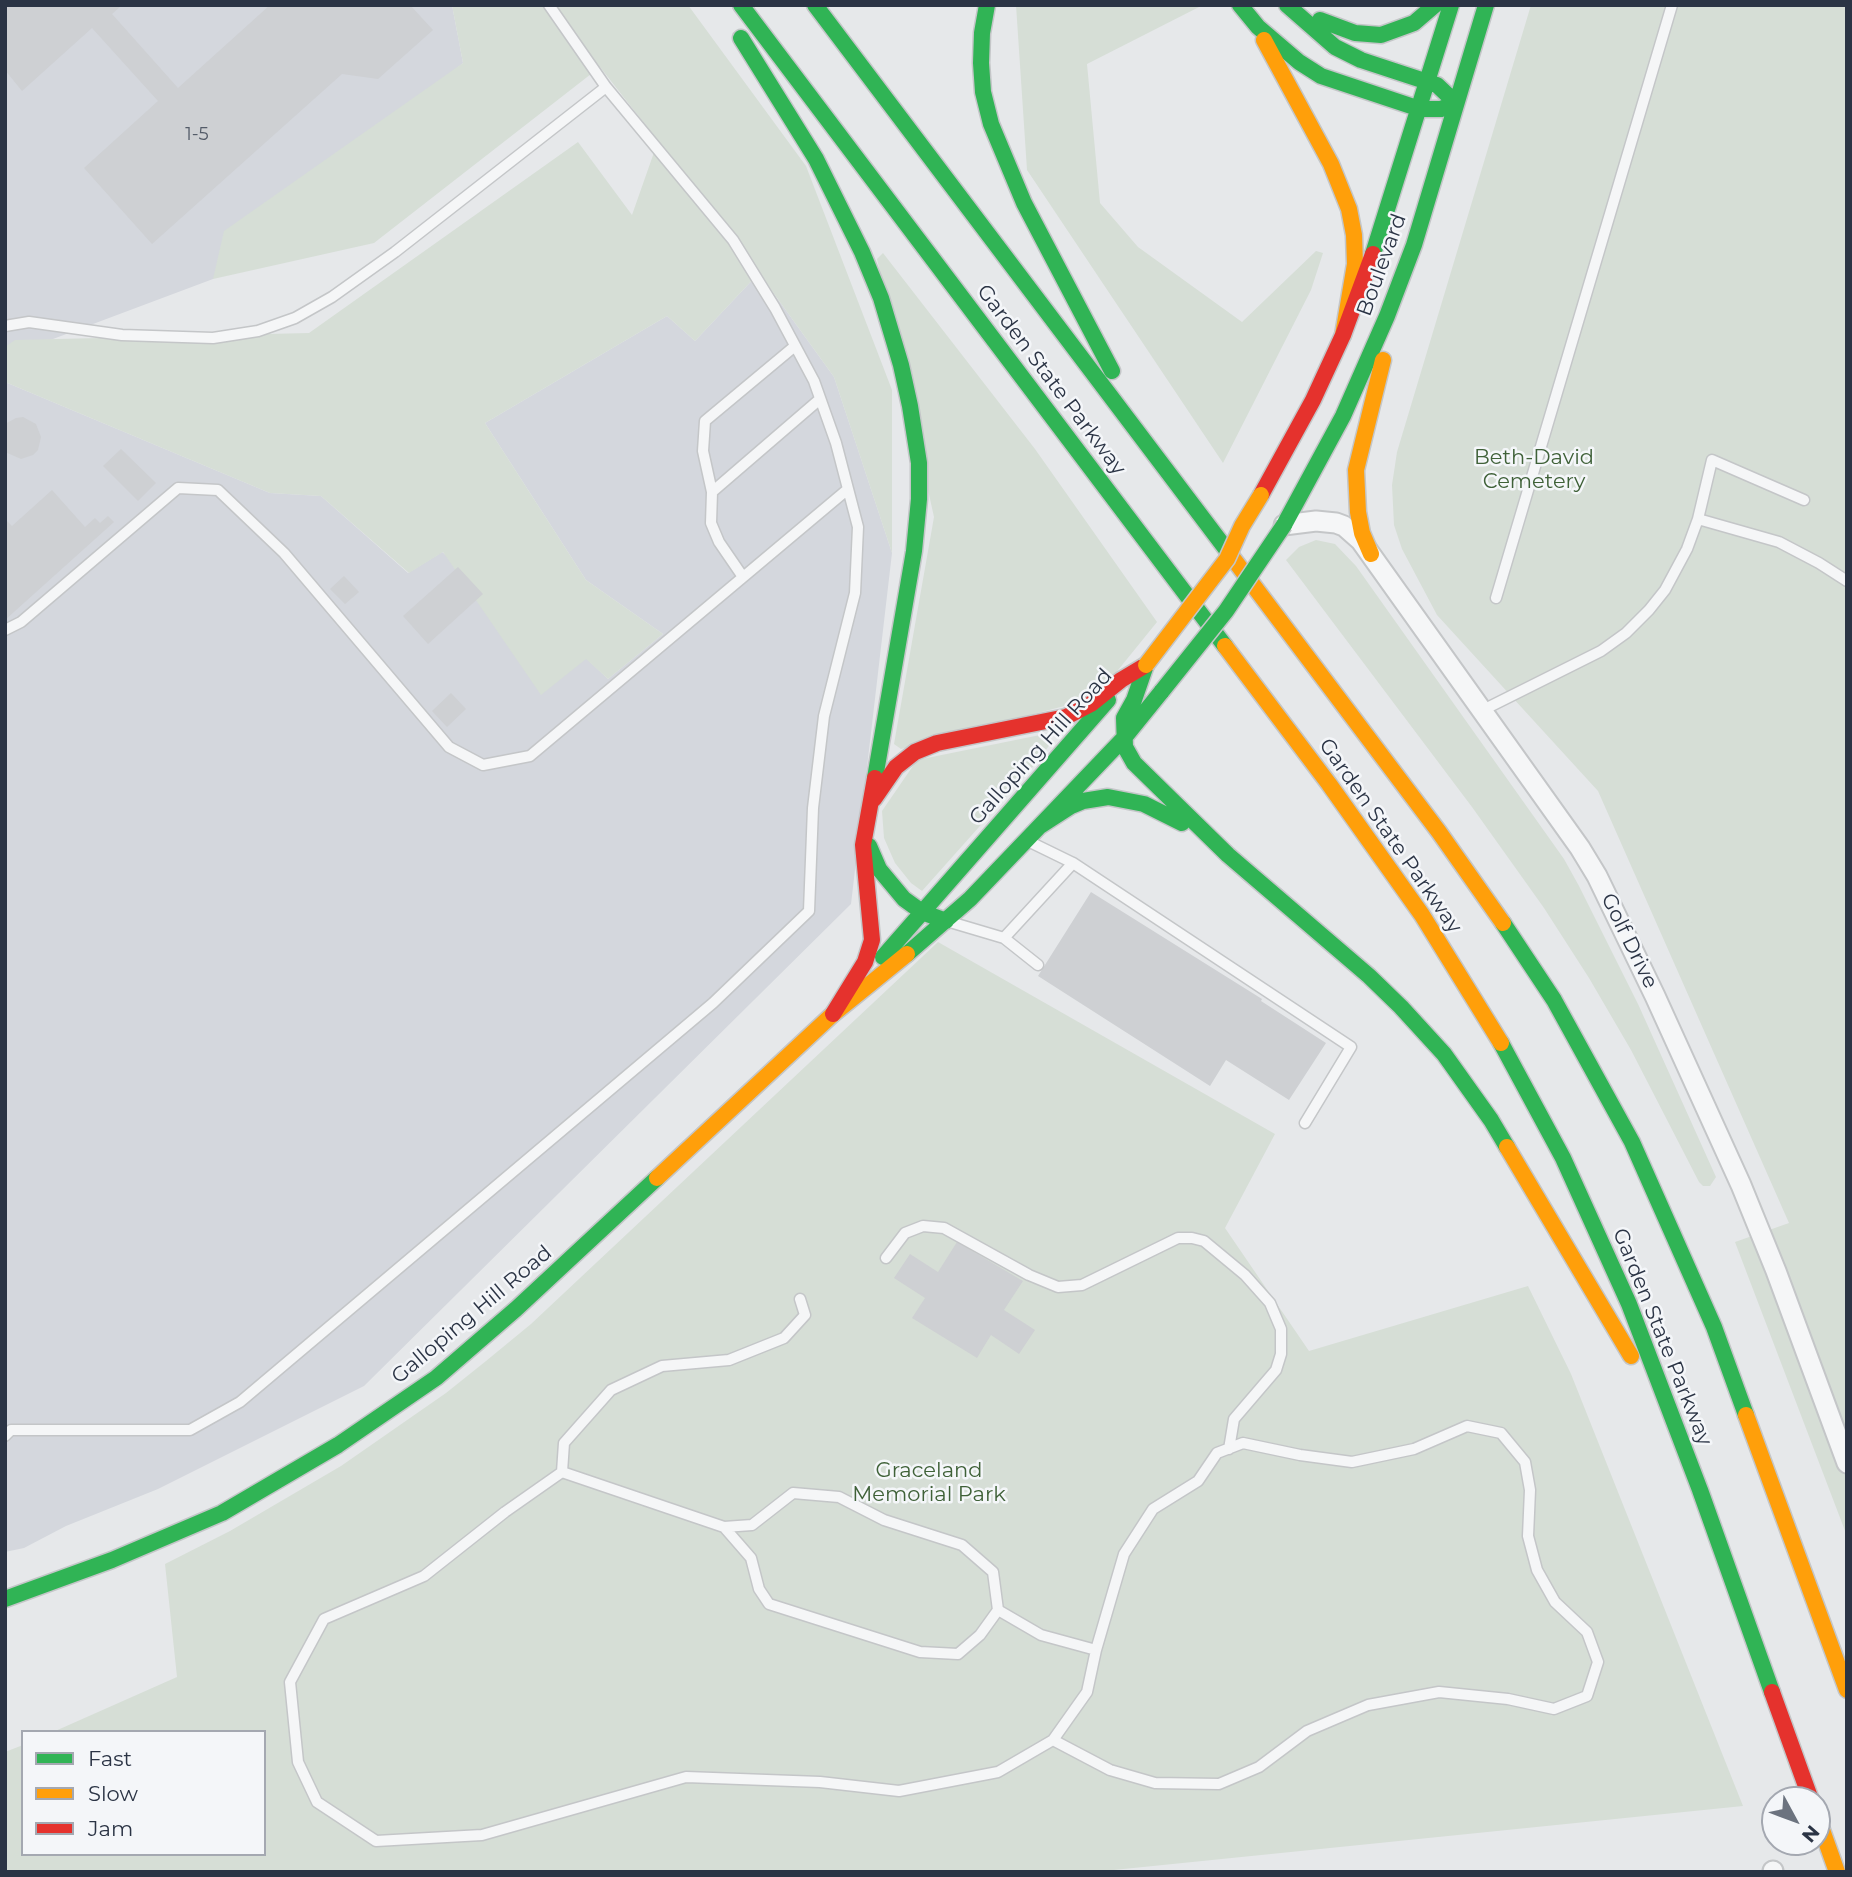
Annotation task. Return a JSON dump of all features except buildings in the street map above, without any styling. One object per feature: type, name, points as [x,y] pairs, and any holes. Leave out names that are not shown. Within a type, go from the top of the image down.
[{"type":"main road","name":"Garden State Parkway","points":[[741,5],[1314,763],[1445,949],[1520,1075],[1580,1194],[1629,1304],[1700,1490],[1806,1786]]},
{"type":"main road","name":"Garden State Parkway","points":[[815,5],[1486,898],[1554,1000],[1594,1070],[1650,1179],[1699,1289],[1847,1690]]},
{"type":"main road","points":[[988,5],[982,33],[982,77],[987,107],[999,147],[1040,235],[1171,478]]},
{"type":"main road","points":[[1240,5],[1258,27],[1299,62],[1321,76],[1420,109],[1441,109],[1456,103],[1446,91],[1429,81],[1349,54],[1324,39],[1287,5]]},
{"type":"main road","points":[[1295,5],[1332,26],[1368,35],[1381,35],[1414,23],[1435,5]]},
{"type":"main road","name":"Boulevard","points":[[1261,495],[1302,422],[1343,335],[1382,233],[1451,5]]},
{"type":"main road","name":"Boulevard","points":[[1284,525],[1327,449],[1359,383],[1414,245],[1486,5]]},
{"type":"main road","points":[[1258,27],[1331,164],[1349,209],[1354,235],[1355,264],[1343,335]]},
{"type":"main road","points":[[735,28],[816,159],[857,240],[888,320],[906,387],[920,481],[914,551],[865,828],[864,861],[872,940],[865,962],[833,1014]]},
{"type":"main road","points":[[1371,554],[1362,533],[1358,512],[1356,470],[1414,245]]},
{"type":"main road","name":"Galloping Hill Road","points":[[833,1014],[1111,696],[1146,665],[1227,559],[1242,526],[1261,495]]},
{"type":"main road","points":[[1227,559],[1254,539],[1284,525]]},
{"type":"main road","name":"Galloping Hill Road","points":[[5,1599],[112,1560],[222,1513],[308,1464],[436,1378],[516,1308],[833,1014],[946,920],[1041,826],[1124,738],[1162,691],[1233,601],[1284,525]]},
{"type":"main road","points":[[1146,665],[1124,718],[1124,738],[1129,755],[1228,855],[1369,976],[1416,1023],[1456,1069],[1491,1120],[1633,1359],[1700,1490]]},
{"type":"main road","points":[[868,807],[896,767],[915,752],[937,743],[1066,717],[1091,704],[1121,680],[1146,665]]},
{"type":"main road","points":[[1041,826],[1083,801],[1120,798],[1144,804],[1169,815],[1228,855]]},
{"type":"main road","points":[[865,828],[869,849],[879,869],[898,893],[922,912],[946,920]]},
{"type":"main road","points":[[1831,1855],[1837,1872]]},
{"type":"street","name":"Golf Drive","points":[[1284,525],[1315,521],[1336,523],[1353,533],[1371,554],[1580,848],[1633,949],[1741,1185],[1847,1463]]},
{"type":"lane","points":[[7,1429],[190,1430],[240,1402],[713,1003],[809,911],[813,808],[824,716],[855,593],[858,527],[836,443],[814,381],[775,308],[733,240],[606,87],[548,5]]},
{"type":"lane","points":[[1496,598],[1672,5]]},
{"type":"lane","points":[[5,326],[29,322],[122,335],[213,338],[258,331],[295,318],[332,297],[394,252],[606,87]]},
{"type":"lane","points":[[743,577],[719,542],[710,523],[712,492],[703,451],[705,421],[795,346]]},
{"type":"lane","points":[[712,492],[820,399]]},
{"type":"lane","points":[[1483,710],[1584,661],[1626,633],[1665,590],[1687,549],[1698,519],[1712,460],[1804,500]]},
{"type":"lane","points":[[5,630],[21,622],[178,488],[218,490],[284,553],[449,747],[483,765],[530,755],[848,489]]},
{"type":"lane","points":[[1698,519],[1779,542],[1805,554],[1847,581]]},
{"type":"lane","points":[[1027,840],[1073,863],[1351,1048],[1305,1123]]},
{"type":"lane","points":[[1004,939],[1073,863]]},
{"type":"lane","points":[[946,920],[1004,939],[1038,965]]},
{"type":"lane","points":[[886,1258],[905,1233],[923,1226],[944,1228],[1029,1275],[1058,1287],[1082,1285],[1178,1238],[1204,1241],[1244,1275],[1270,1303],[1280,1329],[1281,1354],[1276,1370],[1234,1419],[1229,1448]]},
{"type":"lane","points":[[562,1472],[564,1443],[611,1390],[663,1366],[729,1360],[784,1338],[806,1315],[800,1299]]},
{"type":"lane","points":[[562,1472],[505,1512],[424,1576],[324,1619],[290,1682],[298,1762],[317,1802],[376,1841],[482,1835],[686,1777],[820,1782],[898,1791],[998,1772],[1054,1740],[1087,1692],[1096,1650],[1124,1554],[1153,1509],[1198,1481],[1217,1453],[1243,1443],[1352,1462],[1414,1449],[1467,1426],[1501,1433],[1525,1462],[1530,1490],[1528,1536],[1537,1570],[1555,1602],[1587,1632],[1598,1662],[1587,1696],[1554,1709],[1508,1699],[1439,1692],[1368,1705],[1307,1731],[1259,1767],[1219,1784],[1155,1783],[1110,1770],[1054,1740]]},
{"type":"lane","points":[[562,1472],[723,1527],[752,1525],[793,1493],[839,1497],[884,1520],[962,1545],[993,1572],[998,1610],[980,1635],[958,1654],[920,1653],[769,1604],[759,1589],[751,1558],[723,1527]]},
{"type":"lane","points":[[998,1610],[1041,1635],[1096,1650]]},
{"type":"shaded area","points":[[5,5],[452,5],[463,63],[213,279],[5,357]]},
{"type":"shaded area","points":[[759,273],[834,377],[892,553],[851,904],[364,1386],[158,1489],[66,1526],[24,1548],[5,1552],[5,382],[270,493],[321,496],[408,573],[442,552],[586,658],[608,679],[663,634],[586,580],[485,423],[667,316],[695,341]]},
{"type":"green space","points":[[452,5],[688,5],[806,166],[892,390],[892,553],[834,377],[759,273],[695,341],[667,316],[485,423],[586,580],[663,634],[608,679],[586,659],[541,695],[443,552],[409,573],[321,496],[270,493],[5,382],[5,347],[15,340],[309,333],[578,142],[632,215],[658,141],[600,67],[374,243],[213,279],[224,231],[463,63]]},
{"type":"green space","points":[[1016,5],[1203,5],[1087,64],[1100,203],[1138,247],[1242,322],[1316,251],[1323,253],[1311,290],[1223,463],[1027,170]]},
{"type":"green space","name":"Beth-David Cemetery","points":[[1531,5],[1847,5],[1847,1536],[1735,1242],[1789,1223],[1598,791],[1437,615],[1402,549],[1394,525],[1392,485],[1397,452]]},
{"type":"green space","points":[[883,253],[1035,449],[1157,622],[1110,680],[1072,704],[901,749],[894,744],[934,517],[877,259]]},
{"type":"green space","points":[[1316,540],[1335,544],[1356,566],[1564,859],[1638,1004],[1716,1177],[1710,1186],[1703,1186],[1699,1182],[1631,1050],[1544,908],[1472,807],[1286,560],[1299,547]]},
{"type":"green space","points":[[1050,733],[1051,743],[1036,763],[922,891],[911,883],[895,863],[884,838],[882,811],[917,760]]},
{"type":"green space","name":"Graceland Memorial Park","points":[[938,942],[1275,1134],[1225,1228],[1309,1351],[1528,1286],[1571,1374],[1743,1806],[1094,1872],[5,1872],[5,1752],[21,1746],[21,1856],[266,1856],[266,1730],[58,1730],[177,1677],[165,1564],[230,1531],[341,1466],[446,1393],[531,1324]]},
{"type":"traffic: fast","points":[[741,5],[1225,646]]},
{"type":"traffic: fast","points":[[815,5],[1232,557]]},
{"type":"traffic: fast","points":[[987,5],[981,63],[983,92],[991,124],[1024,203],[1112,371]]},
{"type":"traffic: fast","points":[[1240,5],[1258,27],[1299,62],[1321,76],[1420,109],[1441,109],[1456,103],[1437,85],[1361,60],[1335,47],[1287,5]]},
{"type":"traffic: fast","points":[[1320,20],[1355,33],[1381,35],[1414,23],[1435,5]]},
{"type":"traffic: fast","points":[[1373,254],[1451,5]]},
{"type":"traffic: fast","points":[[1284,525],[1343,416],[1387,316],[1414,245],[1486,5]]},
{"type":"traffic: fast","points":[[741,38],[816,159],[862,252],[881,298],[910,406],[919,463],[919,499],[914,551],[875,778]]},
{"type":"traffic: fast","points":[[1162,691],[1226,611],[1284,525]]},
{"type":"traffic: fast","points":[[1146,665],[1134,700],[1124,718],[1125,747],[1134,763],[1228,855],[1369,976],[1401,1007],[1444,1054],[1507,1147]]},
{"type":"traffic: fast","points":[[907,954],[970,899],[1124,738],[1162,691]]},
{"type":"traffic: fast","points":[[883,957],[1108,700]]},
{"type":"traffic: fast","points":[[1040,826],[1071,806],[1108,797],[1144,804],[1182,823]]},
{"type":"traffic: fast","points":[[869,846],[879,869],[904,899],[922,912],[946,921]]},
{"type":"traffic: fast","points":[[1503,923],[1554,1000],[1632,1142],[1714,1327],[1746,1415]]},
{"type":"traffic: fast","points":[[1501,1043],[1563,1158],[1629,1304],[1700,1490],[1772,1692]]},
{"type":"traffic: fast","points":[[5,1599],[112,1560],[222,1513],[338,1445],[436,1378],[516,1309],[657,1178]]},
{"type":"traffic: slow","points":[[1264,40],[1331,164],[1349,209],[1354,235],[1355,264],[1343,335]]},
{"type":"traffic: slow","points":[[1371,554],[1362,533],[1358,512],[1356,470],[1383,360]]},
{"type":"traffic: slow","points":[[1146,665],[1227,559],[1242,526],[1261,495]]},
{"type":"traffic: slow","points":[[1232,557],[1439,832],[1503,923]]},
{"type":"traffic: slow","points":[[1225,646],[1329,784],[1422,915],[1501,1043]]},
{"type":"traffic: slow","points":[[657,1178],[833,1014],[907,954]]},
{"type":"traffic: slow","points":[[1507,1147],[1631,1356]]},
{"type":"traffic: slow","points":[[1746,1415],[1847,1690]]},
{"type":"traffic: slow","points":[[1831,1855],[1837,1872]]},
{"type":"traffic: jam","points":[[1261,495],[1313,400],[1343,335],[1373,254]]},
{"type":"traffic: jam","points":[[874,799],[896,767],[915,752],[937,743],[1066,717],[1091,704],[1121,680],[1146,665]]},
{"type":"traffic: jam","points":[[833,1014],[865,962],[872,940],[863,845],[875,778]]},
{"type":"traffic: jam","points":[[1772,1692],[1806,1786]]}]
